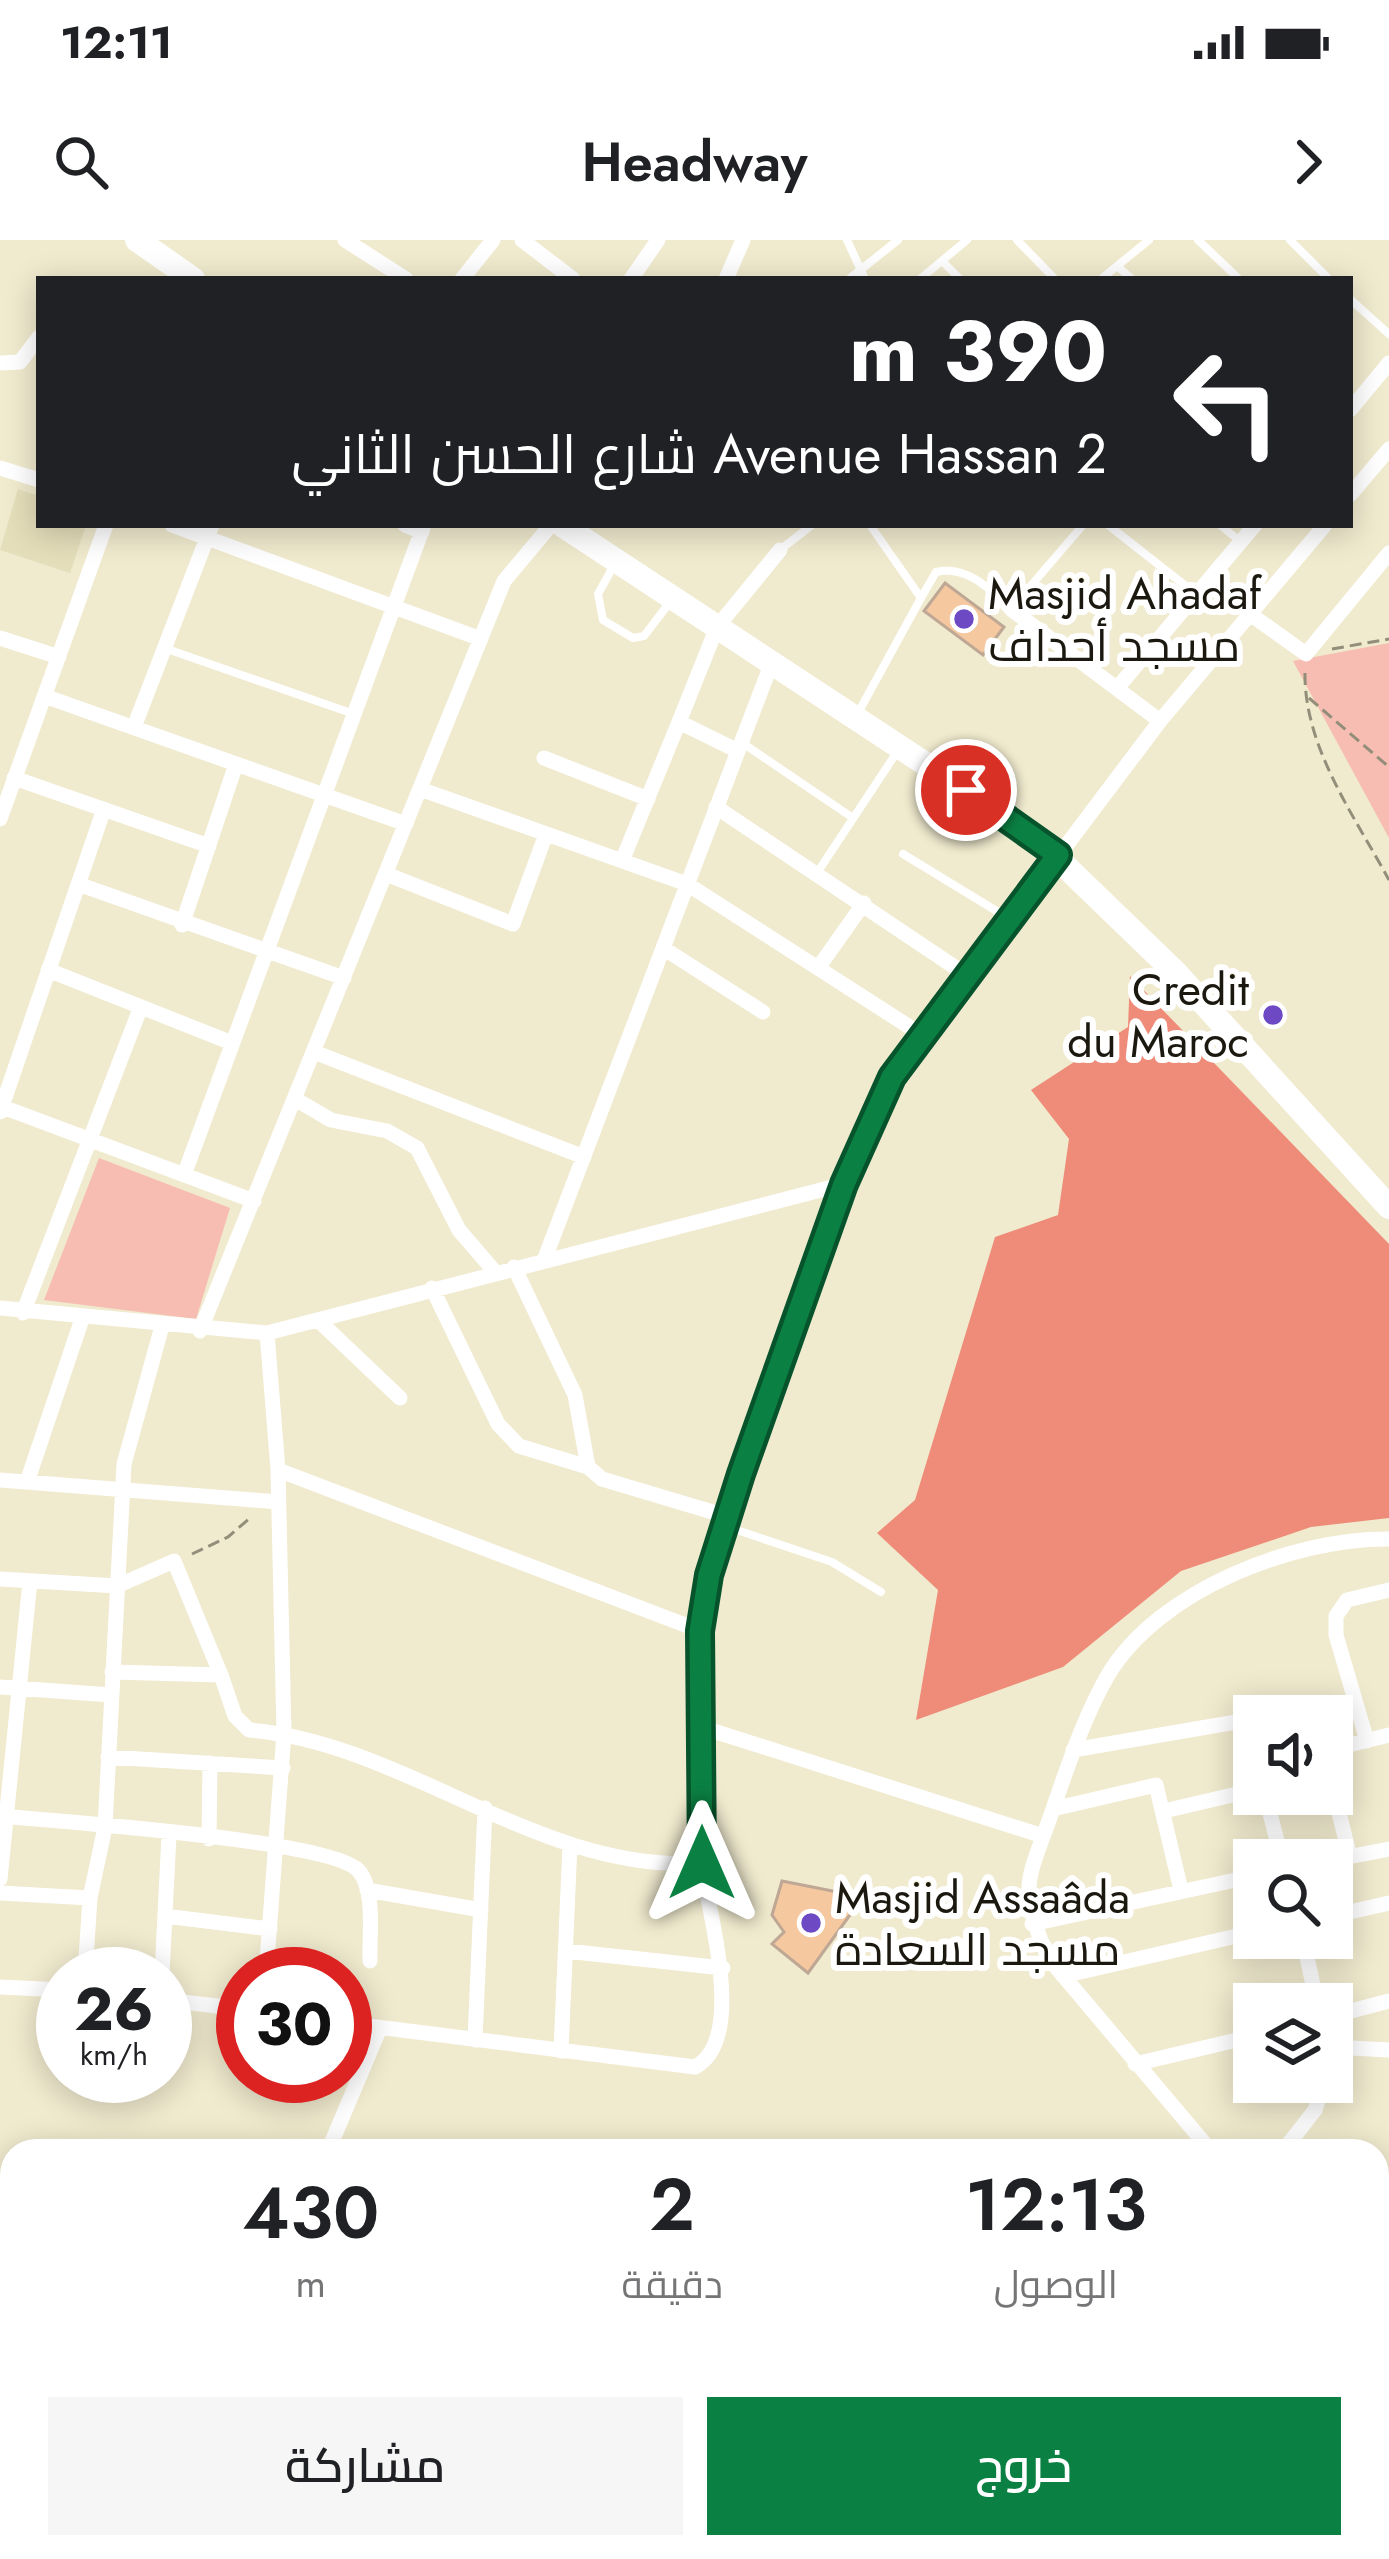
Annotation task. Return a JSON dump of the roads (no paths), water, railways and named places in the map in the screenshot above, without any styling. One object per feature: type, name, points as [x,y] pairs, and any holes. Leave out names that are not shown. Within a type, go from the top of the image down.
[{"type":"main road","points":[[137,240],[165,248],[190,276]]},
{"type":"main road","points":[[567,528],[1058,855],[1177,974],[1389,1207]]},
{"type":"street","points":[[345,240],[401,276]]},
{"type":"street","points":[[464,276],[493,240]]},
{"type":"street","points":[[522,240],[569,276]]},
{"type":"street","points":[[633,276],[658,240]]},
{"type":"street","points":[[727,276],[743,240]]},
{"type":"street","points":[[0,363],[20,362],[36,341]]},
{"type":"street","points":[[1356,389],[1389,363]]},
{"type":"street","points":[[1353,491],[1389,449]]},
{"type":"street","points":[[0,468],[36,479]]},
{"type":"street","points":[[0,819],[105,528]]},
{"type":"street","points":[[184,1175],[423,528]]},
{"type":"street","points":[[200,1330],[504,580],[548,528]]},
{"type":"street","points":[[1118,687],[1253,528]]},
{"type":"street","points":[[372,2027],[695,2067],[709,2056],[723,1968],[702,1863],[700,1631],[725,1521],[844,1184],[892,1077],[919,1034],[1160,721],[1322,528]]},
{"type":"street","points":[[134,727],[209,531],[481,638]]},
{"type":"street","points":[[622,861],[717,627],[780,550]]},
{"type":"street","points":[[1250,614],[1306,654],[1389,553]]},
{"type":"street","points":[[1011,609],[1160,721]]},
{"type":"street","points":[[0,638],[59,657]]},
{"type":"street","points":[[545,1258],[772,662]]},
{"type":"street","points":[[47,697],[406,824]]},
{"type":"street","points":[[679,722],[740,746]]},
{"type":"street","points":[[544,758],[648,799]]},
{"type":"street","points":[[0,760],[17,772],[104,809],[209,846]]},
{"type":"street","points":[[182,925],[236,764]]},
{"type":"street","points":[[420,789],[687,884],[919,1034]]},
{"type":"street","points":[[716,807],[965,974]]},
{"type":"street","points":[[104,809],[1,1108],[254,1201]]},
{"type":"street","points":[[386,874],[513,924],[546,834]]},
{"type":"street","points":[[78,884],[182,925],[344,978]]},
{"type":"street","points":[[818,968],[864,903]]},
{"type":"street","points":[[663,949],[763,1012]]},
{"type":"street","points":[[48,970],[232,1043]]},
{"type":"street","points":[[23,1313],[140,1009]]},
{"type":"street","points":[[314,1052],[584,1156]]},
{"type":"street","points":[[295,1099],[331,1120],[387,1131],[417,1148],[459,1230],[495,1272]]},
{"type":"street","points":[[1,1311],[268,1333],[844,1184]]},
{"type":"street","points":[[514,1267],[574,1395],[589,1467]]},
{"type":"street","points":[[432,1288],[498,1424],[519,1446],[589,1467],[602,1479],[725,1521]]},
{"type":"street","points":[[27,1482],[82,1319]]},
{"type":"street","points":[[318,1319],[400,1398]]},
{"type":"street","points":[[86,1947],[89,1898],[105,1827],[122,1487],[162,1326]]},
{"type":"street","points":[[268,1333],[278,1470],[269,1502],[284,1733],[268,1947]]},
{"type":"street","points":[[278,1470],[700,1631]]},
{"type":"street","points":[[0,1480],[269,1502]]},
{"type":"street","points":[[1201,2139],[1063,1976],[1032,1924],[1025,1886],[1073,1750],[1110,1672],[1168,1615],[1234,1571],[1285,1553],[1389,1539]]},
{"type":"street","points":[[0,1579],[117,1586],[174,1561],[244,1727],[284,1733],[570,1844],[620,1858],[702,1863]]},
{"type":"street","points":[[0,1879],[30,1581]]},
{"type":"street","points":[[1367,1741],[1336,1635],[1336,1616],[1347,1600],[1389,1590]]},
{"type":"street","points":[[112,1672],[221,1675]]},
{"type":"street","points":[[0,1687],[112,1695]]},
{"type":"street","points":[[1073,1750],[1233,1723]]},
{"type":"street","points":[[704,1728],[1043,1836]]},
{"type":"street","points":[[1353,1744],[1389,1735]]},
{"type":"street","points":[[108,1757],[283,1768]]},
{"type":"street","points":[[209,1839],[210,1763]]},
{"type":"street","points":[[1053,1809],[1151,1785],[1158,1790],[1181,1890]]},
{"type":"street","points":[[1164,1811],[1233,1795]]},
{"type":"street","points":[[475,2040],[485,1808]]},
{"type":"street","points":[[5,1816],[276,1845],[347,1862],[367,1890],[369,1947]]},
{"type":"street","points":[[163,1947],[169,1835]]},
{"type":"street","points":[[561,2051],[570,1844]]},
{"type":"street","points":[[1353,1856],[1389,1849]]},
{"type":"street","points":[[1032,1924],[1233,1880]]},
{"type":"street","points":[[367,1890],[481,1910]]},
{"type":"street","points":[[0,1893],[89,1898]]},
{"type":"street","points":[[1353,1911],[1389,1903]]},
{"type":"street","points":[[165,1916],[270,1929]]},
{"type":"street","points":[[1063,1976],[1233,1937]]},
{"type":"street","points":[[566,1951],[723,1968]]},
{"type":"street","points":[[0,1987],[36,1989]]},
{"type":"street","points":[[1353,2011],[1389,2001]]},
{"type":"street","points":[[333,2139],[380,2028]]},
{"type":"street","points":[[1135,2064],[1233,2041]]},
{"type":"street","points":[[1353,2048],[1389,2050]]},
{"type":"street","points":[[1292,2139],[1317,2103]]},
{"type":"lane","points":[[847,240],[862,274],[898,240]]},
{"type":"lane","points":[[924,276],[967,240]]},
{"type":"lane","points":[[1017,240],[1052,276]]},
{"type":"lane","points":[[1105,276],[1149,240]]},
{"type":"lane","points":[[1198,240],[1236,276]]},
{"type":"lane","points":[[1290,240],[1326,276]]},
{"type":"lane","points":[[942,261],[957,276]]},
{"type":"lane","points":[[1118,267],[1128,276]]},
{"type":"lane","points":[[1353,302],[1389,334]]},
{"type":"lane","points":[[780,550],[808,528]]},
{"type":"lane","points":[[872,528],[921,598]]},
{"type":"lane","points":[[855,718],[936,572],[944,569],[983,582],[1011,609],[1080,528]]},
{"type":"lane","points":[[1112,528],[1196,594]]},
{"type":"lane","points":[[1224,528],[1241,542]]},
{"type":"lane","points":[[617,561],[598,594],[603,620],[632,638],[644,636],[673,598]]},
{"type":"lane","points":[[166,649],[354,714]]},
{"type":"lane","points":[[740,746],[853,818]]},
{"type":"lane","points":[[817,873],[900,747]]},
{"type":"lane","points":[[903,854],[1008,918]]},
{"type":"lane","points":[[725,1521],[832,1562],[881,1592]]},
{"type":"place","name":"Masjid Ahadaf مسجد أحداف","points":[[964,619]]},
{"type":"place","name":"Credit du Maroc","points":[[1273,1015]]},
{"type":"place","name":"Masjid Assaâda مسجد السعادة","points":[[811,1923]]}]
